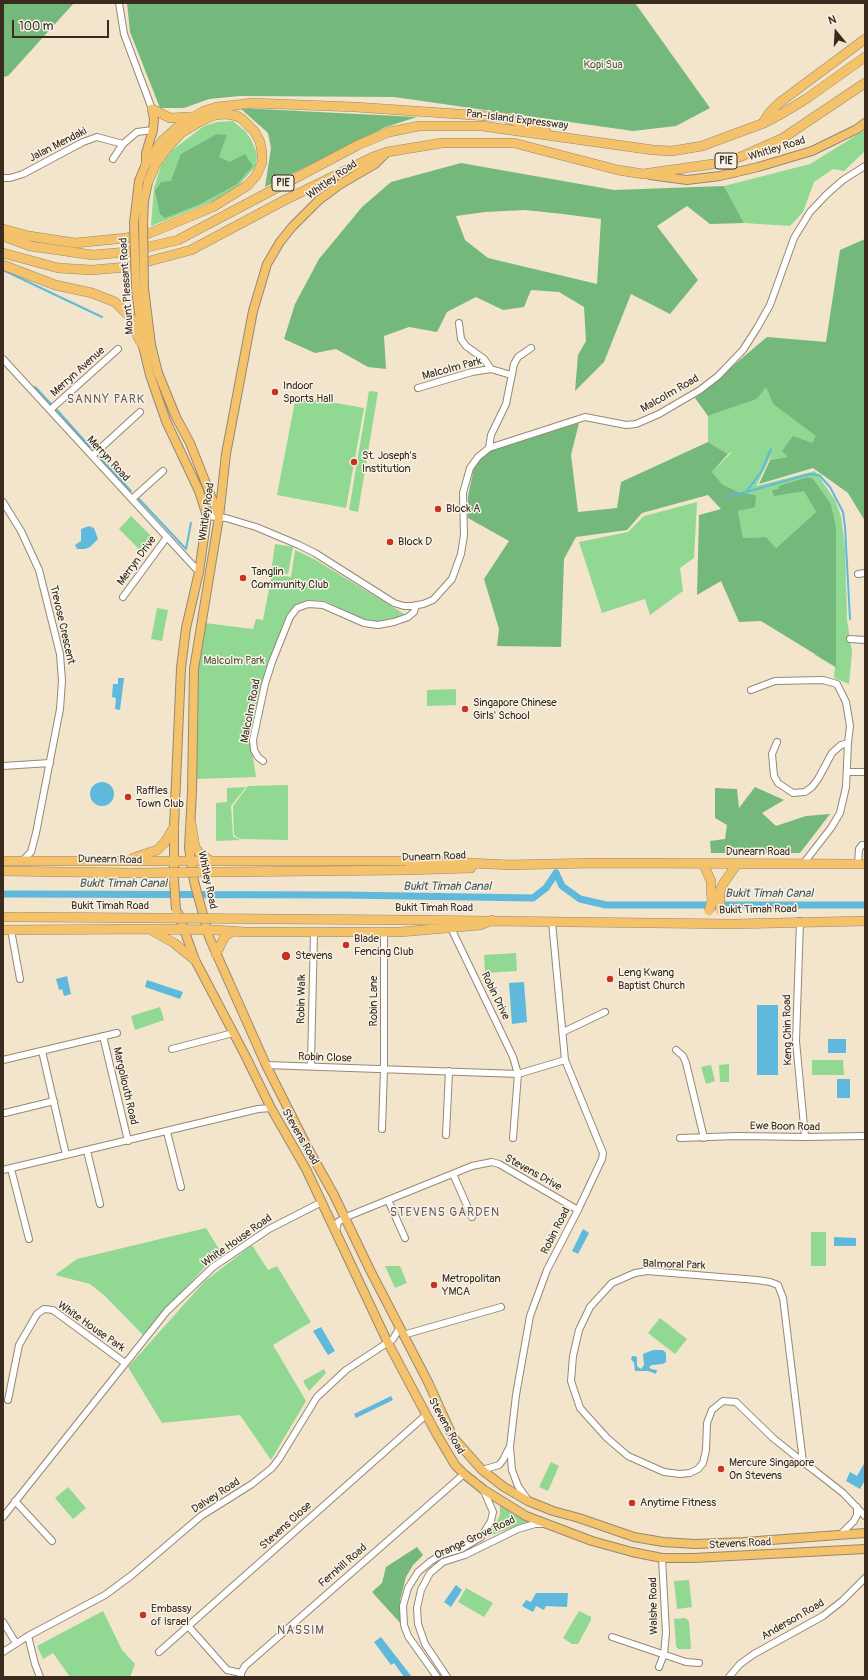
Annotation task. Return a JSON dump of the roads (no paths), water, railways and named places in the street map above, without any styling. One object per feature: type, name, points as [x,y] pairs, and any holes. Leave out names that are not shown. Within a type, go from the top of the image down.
[{"type":"highway","points":[[764,123],[770,112],[779,103],[865,39]]},
{"type":"highway","name":"Pan-Island Expressway","points":[[3,236],[30,246],[93,255],[127,252],[178,240],[358,145],[389,132],[412,128],[452,125],[482,126],[672,151],[702,146],[764,123],[798,104],[865,57]]},
{"type":"highway","name":"PIE","points":[[3,253],[58,268],[92,270],[127,267],[191,250],[362,161],[387,152],[442,143],[514,143],[618,170],[643,174],[713,164],[740,157],[782,138],[865,83]]},
{"type":"highway","points":[[146,164],[157,147],[171,132],[194,116],[217,107],[252,103],[355,107],[502,117],[570,138]]},
{"type":"highway","points":[[152,109],[170,118],[178,119],[194,116]]},
{"type":"highway","points":[[3,229],[29,236],[75,242],[126,238],[150,233],[213,208],[248,185],[256,176],[262,164],[260,142],[255,132],[242,119],[237,116],[226,114],[215,115],[201,120],[181,133],[166,148],[156,164],[148,182]]},
{"type":"highway","points":[[3,265],[54,285],[92,293],[115,302],[131,318],[143,346]]},
{"type":"highway","points":[[190,823],[192,837],[197,850],[205,859],[212,862]]},
{"type":"highway","points":[[112,862],[138,857],[157,850],[165,842],[174,827]]},
{"type":"highway","points":[[3,861],[422,861],[511,865]]},
{"type":"highway","name":"Dunearn Road","points":[[3,871],[139,873],[406,870],[594,863],[862,864]]},
{"type":"highway","points":[[703,864],[710,882],[716,891],[720,910],[726,919],[733,924]]},
{"type":"highway","points":[[691,923],[701,918],[709,911],[716,891],[723,884],[737,864]]},
{"type":"highway","name":"Bukit Timah Road","points":[[3,917],[492,920],[733,924],[800,921],[865,921]]},
{"type":"highway","points":[[7,930],[384,932],[481,925],[492,920]]},
{"type":"highway","points":[[150,930],[174,943],[195,960]]},
{"type":"highway","points":[[216,954],[226,936],[234,932]]},
{"type":"main road","name":"Mount Pleasant Road","points":[[152,109],[154,119],[153,130],[146,153],[146,164],[139,181],[134,223],[140,288],[143,346],[150,375],[166,421],[199,491],[207,516]]},
{"type":"main road","name":"Whitley Road","points":[[643,174],[687,180],[720,176],[758,167],[812,151],[857,129],[865,123]]},
{"type":"main road","name":"Whitley Road","points":[[207,930],[194,881],[189,848],[194,669],[219,517],[226,454],[248,336],[267,264],[280,242],[292,227],[319,200],[375,164],[387,152]]},
{"type":"main road","name":"Mount Pleasant Road","points":[[148,182],[144,201],[140,288],[151,345],[158,373],[176,417],[190,443],[219,517]]},
{"type":"main road","name":"Whitley Road","points":[[184,930],[176,910],[174,880],[174,827],[181,662],[186,628],[199,572],[207,516]]},
{"type":"main road","name":"Stevens Road","points":[[184,930],[195,960],[271,1108],[306,1169],[388,1343],[426,1415],[455,1465],[464,1474],[484,1490],[526,1516],[592,1541],[632,1552],[662,1558],[693,1558],[865,1549]]},
{"type":"main road","name":"Stevens Road","points":[[207,930],[216,954],[266,1065],[346,1218],[370,1270],[454,1437],[482,1470],[504,1487],[528,1501],[553,1511],[579,1518],[634,1537],[663,1542],[695,1544],[861,1534]]},
{"type":"main road","points":[[327,1214],[333,1211],[336,1206],[334,1195]]},
{"type":"main road","points":[[861,1534],[865,1538]]},
{"type":"main road","points":[[798,1538],[807,1546],[816,1551]]},
{"type":"street","points":[[119,3],[124,34],[152,109]]},
{"type":"street","points":[[113,159],[123,144],[137,132],[153,130]]},
{"type":"street","name":"Jalan Mendaki","points":[[3,178],[10,178],[24,174],[83,142],[97,137],[123,144]]},
{"type":"street","name":"Malcolm Road","points":[[207,516],[219,517],[256,527],[315,553],[394,603],[404,606],[416,605],[433,600],[452,579],[461,554],[464,535],[463,493],[465,481],[470,468],[478,457],[489,448],[585,417],[626,425],[636,424],[659,414],[700,390],[718,376],[743,350],[757,328],[773,298],[794,238],[810,212],[843,180],[865,166]]},
{"type":"street","name":"Malcolm Park","points":[[459,323],[461,339],[466,346],[484,359],[491,369]]},
{"type":"street","points":[[489,448],[491,435],[506,404],[511,375],[518,357],[531,348]]},
{"type":"street","name":"Merryn Avenue","points":[[50,410],[118,349]]},
{"type":"street","name":"Merryn Road","points":[[3,359],[199,572]]},
{"type":"street","name":"Malcolm Park","points":[[418,388],[472,372],[491,369],[511,375]]},
{"type":"street","points":[[92,456],[140,412]]},
{"type":"street","points":[[132,499],[163,471]]},
{"type":"street","name":"Trevose Crescent","points":[[3,502],[21,531],[39,570],[60,654],[62,694],[32,852]]},
{"type":"street","name":"Merryn Drive","points":[[123,597],[166,537]]},
{"type":"street","points":[[858,574],[865,573]]},
{"type":"street","name":"Malcolm Road","points":[[263,761],[258,757],[254,750],[253,740],[265,684],[290,617],[297,608],[308,604],[323,605],[364,623],[378,624],[394,622],[408,617],[414,612],[416,605]]},
{"type":"street","points":[[850,639],[865,640]]},
{"type":"street","points":[[751,690],[775,681],[823,680],[837,684],[846,702],[850,726],[846,787],[840,813],[831,828],[803,864]]},
{"type":"street","points":[[777,742],[772,754],[774,776],[778,783],[793,793],[805,792],[812,787],[832,753],[841,745],[848,743]]},
{"type":"street","points":[[3,766],[50,763]]},
{"type":"street","points":[[849,772],[865,772]]},
{"type":"street","points":[[862,864],[859,849],[862,845],[865,845]]},
{"type":"street","points":[[22,861],[32,852],[35,861]]},
{"type":"street","name":"Keng Chin Road","points":[[800,921],[796,1041],[805,1137]]},
{"type":"street","name":"Robin Road","points":[[528,1501],[518,1486],[512,1470],[510,1447],[516,1396],[530,1316],[547,1270],[578,1210],[602,1159],[603,1153],[565,1060],[552,922]]},
{"type":"street","name":"Robin Drive","points":[[451,928],[511,1050],[518,1074]]},
{"type":"street","points":[[7,930],[20,979]]},
{"type":"street","name":"Robin Walk","points":[[312,1066],[314,932]]},
{"type":"street","name":"Robin Lane","points":[[384,932],[384,1070]]},
{"type":"street","points":[[563,1032],[605,1012]]},
{"type":"street","name":"Margoliouth Road","points":[[3,1060],[117,1033]]},
{"type":"street","points":[[172,1049],[233,1033]]},
{"type":"street","name":"Margoliouth Road","points":[[103,1036],[128,1141]]},
{"type":"street","points":[[676,1050],[683,1056],[686,1063],[704,1138]]},
{"type":"street","points":[[42,1051],[66,1155]]},
{"type":"street","name":"Robin Close","points":[[266,1065],[312,1066],[316,1068],[518,1074],[565,1060]]},
{"type":"street","points":[[382,1129],[384,1070]]},
{"type":"street","points":[[446,1134],[449,1072]]},
{"type":"street","points":[[513,1138],[518,1074]]},
{"type":"street","points":[[5,1113],[54,1101]]},
{"type":"street","name":"Margoliouth Road","points":[[3,1170],[168,1132],[258,1109],[271,1108]]},
{"type":"street","points":[[168,1132],[180,1187]]},
{"type":"street","name":"Ewe Boon Road","points":[[680,1138],[737,1136],[865,1136]]},
{"type":"street","points":[[87,1151],[100,1204]]},
{"type":"street","name":"Stevens Drive","points":[[336,1231],[338,1222],[346,1218],[483,1163],[495,1163],[578,1210]]},
{"type":"street","points":[[11,1168],[29,1239]]},
{"type":"street","points":[[453,1174],[472,1217]]},
{"type":"street","points":[[388,1200],[405,1238]]},
{"type":"street","name":"White House Road","points":[[126,1363],[167,1311],[213,1267],[269,1229],[322,1202]]},
{"type":"street","name":"Balmoral Park","points":[[803,1462],[783,1298],[778,1285],[757,1280],[647,1272],[635,1273],[612,1283],[590,1307],[579,1330],[573,1356],[571,1381],[580,1408],[607,1438],[628,1456],[664,1472],[680,1474],[694,1471],[703,1463],[705,1456],[709,1416],[717,1405],[723,1401],[729,1400],[736,1402],[743,1407],[773,1438],[803,1462],[843,1492],[865,1516]]},
{"type":"street","points":[[388,1343],[401,1331],[501,1307]]},
{"type":"street","name":"White House Park","points":[[3,1517],[126,1363],[53,1310],[44,1309],[37,1314],[19,1345],[8,1400]]},
{"type":"street","name":"Dalvey Road","points":[[3,1652],[28,1636],[105,1595],[132,1575],[201,1516],[252,1484],[272,1468],[317,1396],[346,1370],[388,1343]]},
{"type":"street","name":"Stevens Close","points":[[159,1652],[426,1415]]},
{"type":"street","name":"Robin Road","points":[[482,1470],[498,1465],[503,1460],[510,1447]]},
{"type":"street","name":"Fernhill Road","points":[[241,1675],[245,1666],[464,1474]]},
{"type":"street","name":"Orange Grove Road","points":[[437,1677],[408,1636],[404,1626],[403,1606],[408,1588],[418,1572],[431,1561],[442,1555],[461,1549],[481,1537],[491,1521],[493,1512],[484,1490]]},
{"type":"street","points":[[15,1501],[52,1542]]},
{"type":"street","points":[[840,1535],[854,1521],[857,1507]]},
{"type":"street","name":"Orange Grove Road","points":[[446,1677],[425,1644],[418,1624],[417,1608],[421,1590],[430,1572],[443,1562],[465,1554],[518,1529],[535,1524],[548,1524]]},
{"type":"street","name":"Walshe Road","points":[[662,1558],[666,1634],[664,1654]]},
{"type":"street","name":"Anderson Road","points":[[729,1677],[740,1664],[754,1654],[823,1616],[842,1601],[865,1578]]},
{"type":"street","points":[[3,1622],[16,1643]]},
{"type":"street","points":[[188,1627],[227,1670],[241,1675]]},
{"type":"street","points":[[28,1636],[40,1677]]},
{"type":"street","name":"Walshe Road","points":[[612,1638],[686,1662],[698,1663]]},
{"type":"street","points":[[658,1667],[664,1654]]},
{"type":"water","points":[[89,526],[94,528],[98,539],[90,547],[85,549],[77,549],[75,545],[81,541],[81,529]]},
{"type":"water","points":[[118,678],[124,678],[120,710],[115,709],[116,698],[112,697],[113,684],[118,684]]},
{"type":"water","points":[[102,782],[111,785],[114,794],[111,803],[102,806],[93,803],[90,794],[93,785]]},
{"type":"water","points":[[67,976],[71,994],[64,996],[62,989],[59,990],[56,979]]},
{"type":"water","points":[[147,980],[183,992],[180,999],[145,987]]},
{"type":"water","points":[[524,982],[527,1022],[512,1024],[509,983]]},
{"type":"water","points":[[757,1005],[778,1005],[778,1075],[757,1075]]},
{"type":"water","points":[[828,1039],[846,1039],[846,1053],[828,1053]]},
{"type":"water","points":[[837,1079],[850,1079],[850,1098],[837,1098]]},
{"type":"water","points":[[583,1229],[589,1233],[578,1254],[572,1251]]},
{"type":"water","points":[[834,1237],[856,1238],[856,1246],[834,1246]]},
{"type":"water","points":[[321,1327],[335,1351],[328,1355],[313,1331]]},
{"type":"water","points":[[653,1350],[663,1350],[666,1353],[666,1362],[649,1367],[657,1370],[656,1374],[648,1371],[635,1371],[634,1363],[631,1359],[632,1356],[637,1357],[637,1366],[641,1369],[644,1365],[643,1354]]},
{"type":"water","points":[[391,1396],[393,1400],[356,1418],[354,1414]]},
{"type":"water","points":[[865,1462],[865,1480],[860,1489],[846,1481],[850,1472],[857,1476]]},
{"type":"water","points":[[456,1585],[462,1590],[451,1607],[444,1602]]},
{"type":"water","points":[[536,1593],[568,1593],[567,1607],[546,1606],[544,1610],[536,1606],[533,1612],[522,1606],[526,1600],[531,1602]]},
{"type":"water","points":[[381,1637],[412,1677],[404,1677],[394,1663],[391,1665],[374,1642]]},
{"type":"waterway","points":[[3,270],[102,317]]},
{"type":"waterway","points":[[35,387],[51,404]]},
{"type":"waterway","points":[[57,410],[90,447]]},
{"type":"waterway","points":[[747,491],[761,472],[771,449]]},
{"type":"waterway","points":[[99,457],[131,491]]},
{"type":"waterway","points":[[728,497],[810,474],[819,475],[830,487],[843,512],[850,619]]},
{"type":"waterway","points":[[139,499],[186,549]]},
{"type":"waterway","points":[[186,549],[191,523]]},
{"type":"waterway","name":"Bukit Timah Canal","points":[[556,873],[562,886],[580,899],[606,905],[865,905]]},
{"type":"waterway","name":"Bukit Timah Canal","points":[[3,894],[343,895],[533,898],[546,888],[556,873]]},
{"type":"place","name":"Indoor Sports Hall","points":[[275,392]]},
{"type":"place","name":"St. Joseph's Institution","points":[[354,462]]},
{"type":"place","name":"Block A","points":[[438,509]]},
{"type":"place","name":"Block D","points":[[390,542]]},
{"type":"place","name":"Tanglin Community Club","points":[[243,578]]},
{"type":"place","name":"Singapore Chinese Girls' School","points":[[465,709]]},
{"type":"place","name":"Raffles Town Club","points":[[128,797]]},
{"type":"place","name":"Blade Fencing Club","points":[[346,945]]},
{"type":"place","name":"Stevens","points":[[286,956]]},
{"type":"place","name":"Leng Kwang Baptist Church","points":[[610,979]]},
{"type":"place","name":"Metropolitan YMCA","points":[[434,1285]]},
{"type":"place","name":"Mercure Singapore On Stevens","points":[[721,1469]]},
{"type":"place","name":"Anytime Fitness","points":[[632,1503]]},
{"type":"place","name":"Embassy of Israel","points":[[143,1615]]},
{"type":"district","name":"SANNY PARK","points":[[106,400]]},
{"type":"district","name":"STEVENS GARDEN","points":[[445,1213]]},
{"type":"district","name":"NASSIM","points":[[301,1631]]},
{"type":"park label","name":"Kopi Sua","points":[[603,65]]}]
